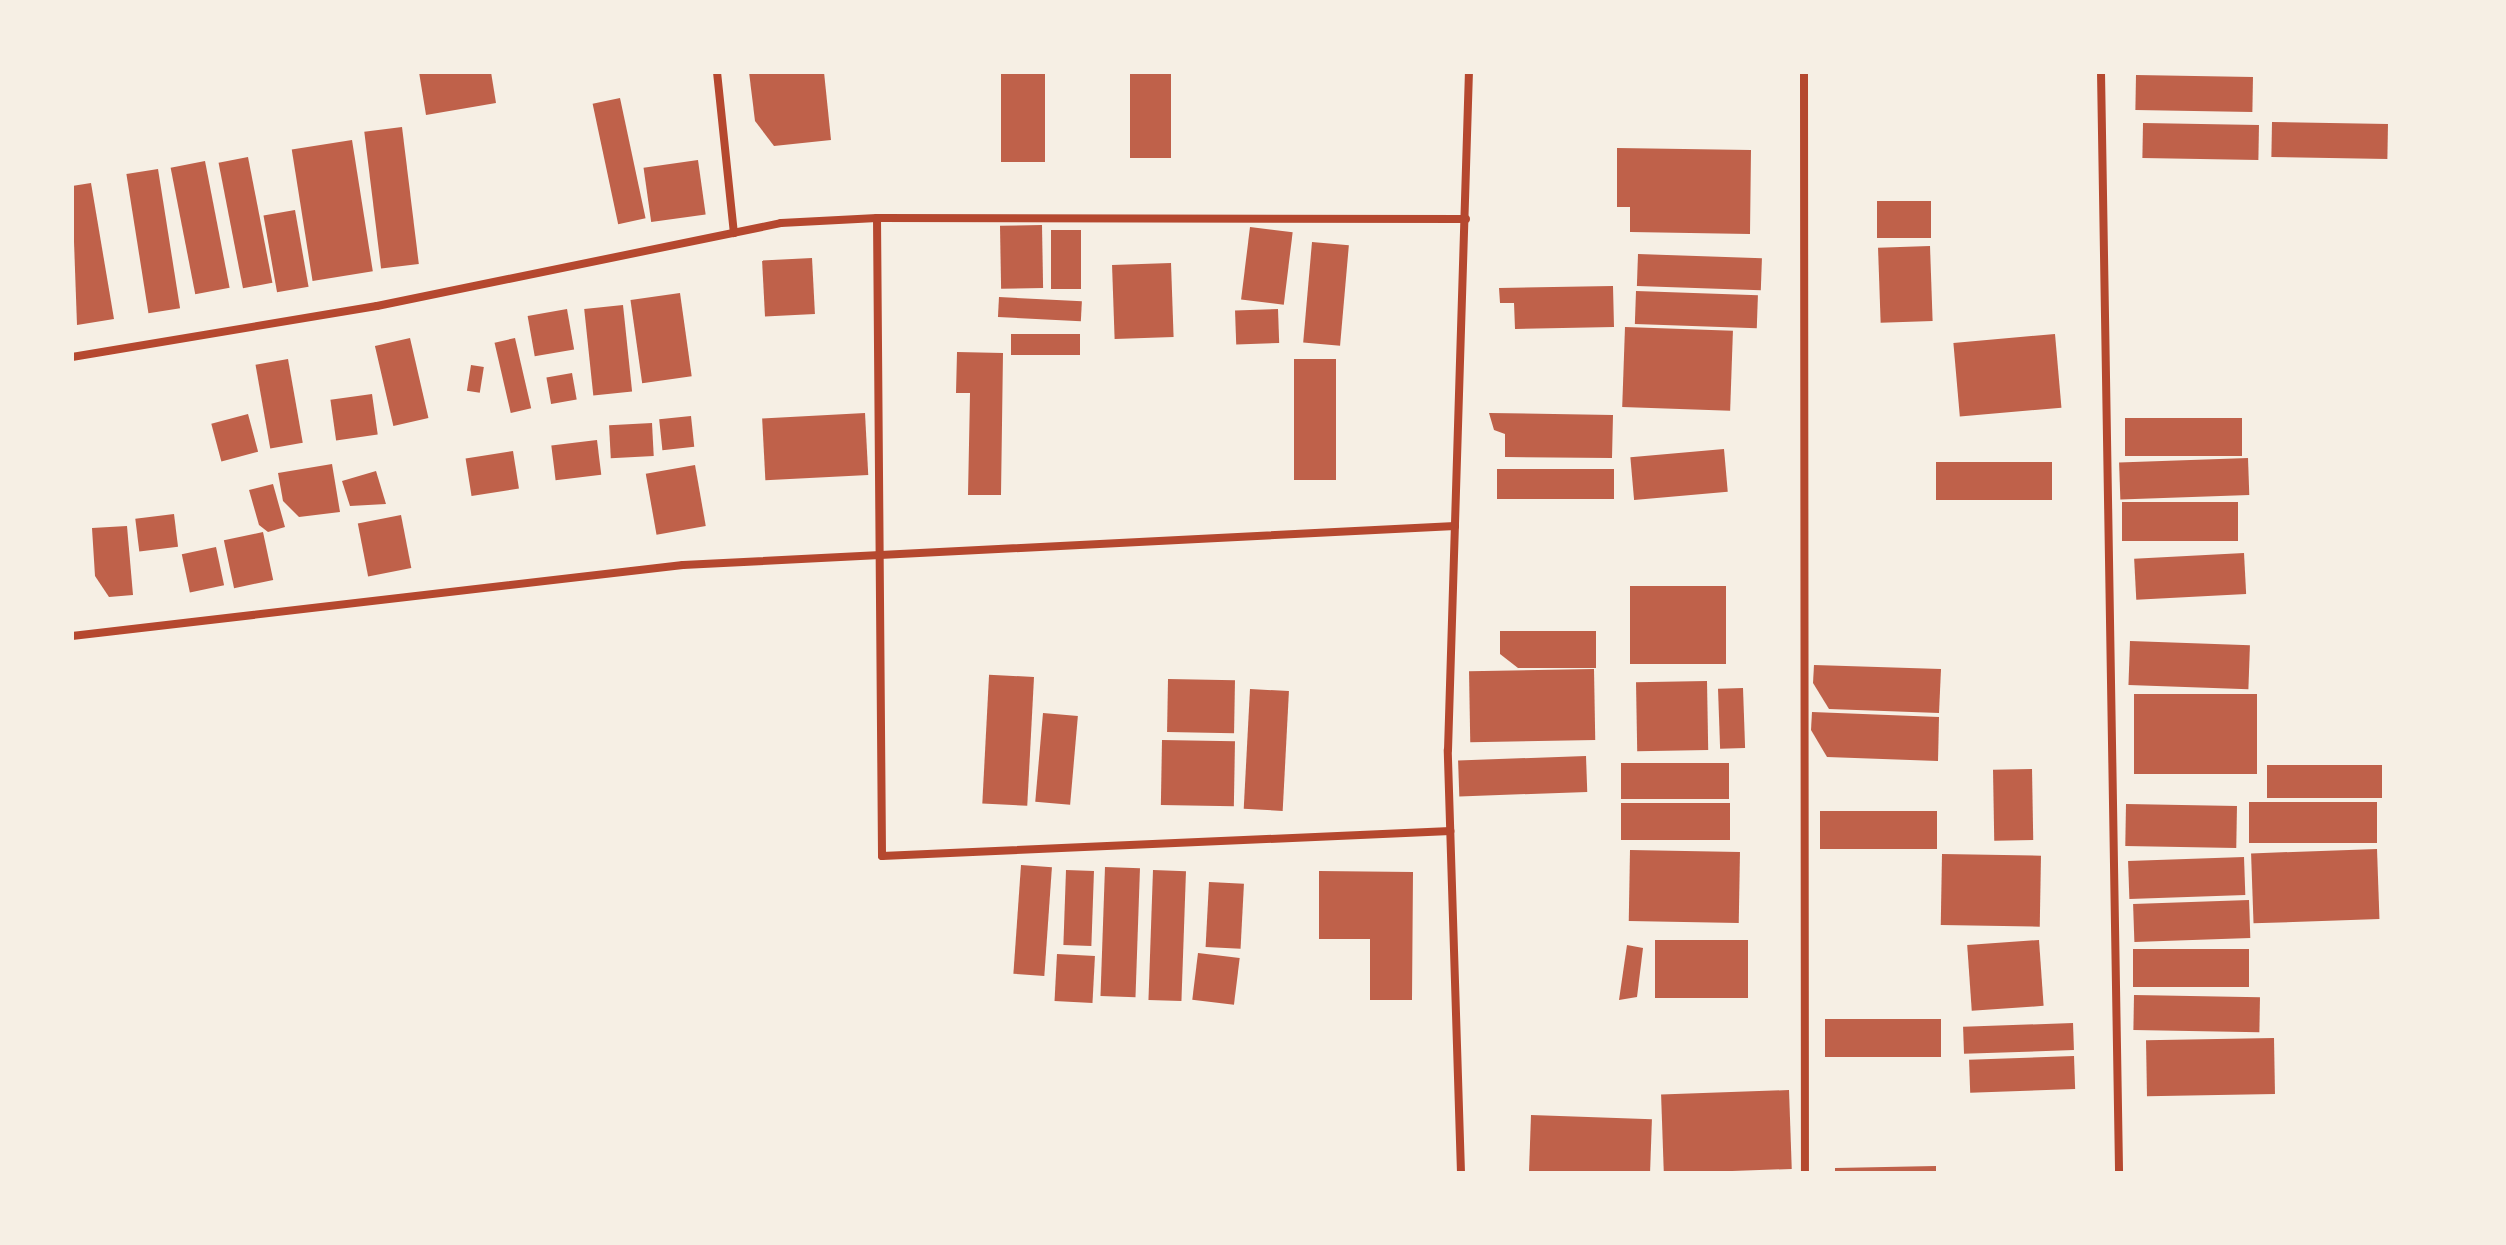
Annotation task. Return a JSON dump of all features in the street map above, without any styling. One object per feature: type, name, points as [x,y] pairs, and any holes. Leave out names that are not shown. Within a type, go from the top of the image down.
[{"type":"street","points":[[717,72],[734,233]]},
{"type":"street","points":[[1461,1173],[1450,831],[1455,526],[1469,72]]},
{"type":"street","points":[[1804,72],[1805,1173]]},
{"type":"street","points":[[2101,72],[2119,1173]]},
{"type":"street","points":[[877,218],[883,555],[882,856],[1450,831]]},
{"type":"street","points":[[72,357],[377,306],[781,223],[877,218],[1466,219]]},
{"type":"street","points":[[72,636],[683,565],[1455,526]]},
{"type":"building","points":[[419,72],[491,72],[496,103],[426,115]]},
{"type":"building","points":[[749,72],[824,72],[831,140],[774,146],[755,121]]},
{"type":"building","points":[[1001,72],[1045,72],[1045,162],[1001,162]]},
{"type":"building","points":[[1130,72],[1171,72],[1171,158],[1130,158]]},
{"type":"building","points":[[2136,75],[2253,77],[2252,112],[2135,110]]},
{"type":"building","points":[[620,98],[646,218],[618,224],[593,104]]},
{"type":"building","points":[[2272,122],[2388,124],[2387,159],[2271,157]]},
{"type":"building","points":[[2143,123],[2259,125],[2258,160],[2142,158]]},
{"type":"building","points":[[402,127],[419,264],[381,269],[364,132]]},
{"type":"building","points":[[352,140],[373,271],[313,281],[292,150]]},
{"type":"building","points":[[1617,148],[1751,150],[1750,234],[1630,232],[1630,207],[1617,207]]},
{"type":"building","points":[[248,157],[272,283],[243,288],[219,163]]},
{"type":"building","points":[[698,160],[706,214],[651,222],[644,168]]},
{"type":"building","points":[[205,161],[230,288],[195,294],[171,168]]},
{"type":"building","points":[[158,169],[180,308],[148,313],[126,174]]},
{"type":"building","points":[[91,183],[114,319],[77,325],[72,186]]},
{"type":"building","points":[[1877,201],[1931,201],[1931,238],[1877,238]]},
{"type":"building","points":[[295,210],[309,287],[277,292],[263,216]]},
{"type":"building","points":[[1042,225],[1043,288],[1001,289],[1000,226]]},
{"type":"building","points":[[1250,227],[1293,232],[1284,305],[1241,299]]},
{"type":"building","points":[[1051,230],[1081,230],[1081,289],[1051,289]]},
{"type":"building","points":[[1312,242],[1349,245],[1340,346],[1303,343]]},
{"type":"building","points":[[1930,246],[1933,321],[1881,323],[1878,248]]},
{"type":"building","points":[[1638,254],[1762,258],[1761,290],[1637,286]]},
{"type":"building","points":[[812,258],[815,314],[765,317],[762,261]]},
{"type":"building","points":[[1171,263],[1174,337],[1115,339],[1112,265]]},
{"type":"building","points":[[1613,286],[1614,327],[1515,329],[1514,303],[1500,303],[1499,288]]},
{"type":"building","points":[[1636,291],[1758,295],[1757,328],[1635,324]]},
{"type":"building","points":[[680,293],[692,376],[642,383],[630,300]]},
{"type":"building","points":[[999,297],[1082,301],[1081,321],[998,317]]},
{"type":"building","points":[[623,305],[632,392],[593,396],[584,309]]},
{"type":"building","points":[[567,309],[574,349],[535,356],[528,316]]},
{"type":"building","points":[[1278,309],[1279,343],[1236,344],[1235,311]]},
{"type":"building","points":[[1625,327],[1733,331],[1730,411],[1622,407]]},
{"type":"building","points":[[1011,334],[1080,334],[1080,355],[1011,355]]},
{"type":"building","points":[[2055,334],[2061,408],[1960,417],[1953,343]]},
{"type":"building","points":[[410,338],[428,418],[393,426],[375,346]]},
{"type":"building","points":[[515,338],[531,408],[511,413],[495,343]]},
{"type":"building","points":[[957,352],[1003,353],[1001,495],[968,495],[970,393],[956,393]]},
{"type":"building","points":[[288,359],[303,443],[270,448],[256,365]]},
{"type":"building","points":[[1294,359],[1336,359],[1336,480],[1294,480]]},
{"type":"building","points":[[471,365],[484,367],[480,393],[467,391]]},
{"type":"building","points":[[572,373],[577,400],[551,404],[546,378]]},
{"type":"building","points":[[372,394],[378,435],[336,440],[330,400]]},
{"type":"building","points":[[865,413],[868,475],[765,480],[762,418]]},
{"type":"building","points":[[1489,413],[1613,415],[1612,458],[1505,457],[1505,434],[1494,430]]},
{"type":"building","points":[[248,414],[258,452],[221,462],[211,424]]},
{"type":"building","points":[[691,416],[694,447],[662,450],[659,419]]},
{"type":"building","points":[[2125,418],[2242,418],[2242,456],[2125,456]]},
{"type":"building","points":[[652,423],[654,456],[611,458],[609,425]]},
{"type":"building","points":[[597,440],[601,475],[556,480],[551,446]]},
{"type":"building","points":[[1724,449],[1728,492],[1634,500],[1630,457]]},
{"type":"building","points":[[513,451],[519,489],[472,496],[466,459]]},
{"type":"building","points":[[2248,458],[2249,495],[2120,499],[2119,463]]},
{"type":"building","points":[[1936,462],[2052,462],[2052,500],[1936,500]]},
{"type":"building","points":[[332,464],[340,512],[299,517],[283,501],[278,473]]},
{"type":"building","points":[[695,465],[706,526],[657,535],[646,474]]},
{"type":"building","points":[[1497,469],[1614,469],[1614,499],[1497,499]]},
{"type":"building","points":[[376,471],[386,504],[350,506],[342,481]]},
{"type":"building","points":[[273,484],[285,527],[268,532],[259,525],[249,490]]},
{"type":"building","points":[[2122,502],[2238,502],[2238,541],[2122,541]]},
{"type":"building","points":[[174,514],[178,547],[139,552],[135,519]]},
{"type":"building","points":[[401,515],[411,568],[368,576],[358,523]]},
{"type":"building","points":[[127,526],[133,595],[109,597],[95,576],[92,528]]},
{"type":"building","points":[[263,532],[273,580],[234,588],[224,540]]},
{"type":"building","points":[[216,547],[224,585],[190,592],[182,554]]},
{"type":"building","points":[[2244,553],[2246,594],[2136,600],[2134,559]]},
{"type":"building","points":[[1630,586],[1726,586],[1726,664],[1630,664]]},
{"type":"building","points":[[1500,631],[1596,631],[1596,668],[1518,668],[1500,654]]},
{"type":"building","points":[[2130,641],[2250,645],[2248,689],[2128,685]]},
{"type":"building","points":[[1814,665],[1941,669],[1939,713],[1829,709],[1813,683]]},
{"type":"building","points":[[1594,669],[1595,740],[1470,742],[1469,671]]},
{"type":"building","points":[[989,675],[1034,677],[1027,806],[982,803]]},
{"type":"building","points":[[1168,679],[1235,680],[1234,733],[1167,732]]},
{"type":"building","points":[[1707,681],[1708,750],[1637,751],[1636,682]]},
{"type":"building","points":[[1743,688],[1745,748],[1720,749],[1718,689]]},
{"type":"building","points":[[1250,689],[1289,691],[1283,811],[1244,809]]},
{"type":"building","points":[[2134,694],[2257,694],[2257,774],[2134,774]]},
{"type":"building","points":[[1812,712],[1939,717],[1938,761],[1827,757],[1811,730]]},
{"type":"building","points":[[1043,713],[1078,716],[1070,805],[1035,802]]},
{"type":"building","points":[[1162,740],[1235,741],[1234,806],[1161,805]]},
{"type":"building","points":[[1586,756],[1587,792],[1459,796],[1458,760]]},
{"type":"building","points":[[1621,763],[1729,763],[1729,799],[1621,799]]},
{"type":"building","points":[[2267,765],[2382,765],[2382,798],[2267,798]]},
{"type":"building","points":[[2032,769],[2033,840],[1994,841],[1993,770]]},
{"type":"building","points":[[2249,802],[2377,802],[2377,843],[2249,843]]},
{"type":"building","points":[[1621,803],[1730,803],[1730,840],[1621,840]]},
{"type":"building","points":[[2126,804],[2237,806],[2236,848],[2125,846]]},
{"type":"building","points":[[1820,811],[1937,811],[1937,849],[1820,849]]},
{"type":"building","points":[[2377,849],[2379,919],[2254,923],[2251,853]]},
{"type":"building","points":[[1630,850],[1740,852],[1739,923],[1629,921]]},
{"type":"building","points":[[1942,854],[2041,856],[2040,927],[1941,925]]},
{"type":"building","points":[[2244,857],[2245,895],[2129,899],[2128,861]]},
{"type":"building","points":[[1021,865],[1052,867],[1044,976],[1013,974]]},
{"type":"building","points":[[1105,867],[1140,868],[1135,997],[1100,996]]},
{"type":"building","points":[[1066,870],[1094,871],[1091,946],[1063,945]]},
{"type":"building","points":[[1153,870],[1186,871],[1181,1001],[1148,1000]]},
{"type":"building","points":[[1319,871],[1413,872],[1412,1000],[1370,1000],[1370,939],[1319,939]]},
{"type":"building","points":[[1209,882],[1244,884],[1241,949],[1206,947]]},
{"type":"building","points":[[2249,900],[2250,938],[2134,942],[2133,904]]},
{"type":"building","points":[[1655,940],[1748,940],[1748,998],[1655,998]]},
{"type":"building","points":[[2039,940],[2044,1006],[1972,1011],[1967,945]]},
{"type":"building","points":[[1627,945],[1643,948],[1637,997],[1619,1000]]},
{"type":"building","points":[[2133,949],[2249,949],[2249,987],[2133,987]]},
{"type":"building","points":[[1198,953],[1240,958],[1234,1005],[1192,1000]]},
{"type":"building","points":[[1057,954],[1095,956],[1092,1003],[1055,1001]]},
{"type":"building","points":[[2134,995],[2260,997],[2259,1032],[2133,1030]]},
{"type":"building","points":[[1825,1019],[1941,1019],[1941,1057],[1825,1057]]},
{"type":"building","points":[[2073,1023],[2074,1050],[1964,1054],[1963,1027]]},
{"type":"building","points":[[2274,1038],[2275,1094],[2147,1096],[2146,1040]]},
{"type":"building","points":[[2074,1056],[2075,1089],[1970,1093],[1969,1060]]},
{"type":"building","points":[[1789,1090],[1792,1169],[1664,1173],[1661,1094]]},
{"type":"building","points":[[1531,1115],[1652,1119],[1650,1173],[1529,1173]]},
{"type":"building","points":[[1936,1166],[1936,1173],[1835,1173],[1835,1168]]}]
